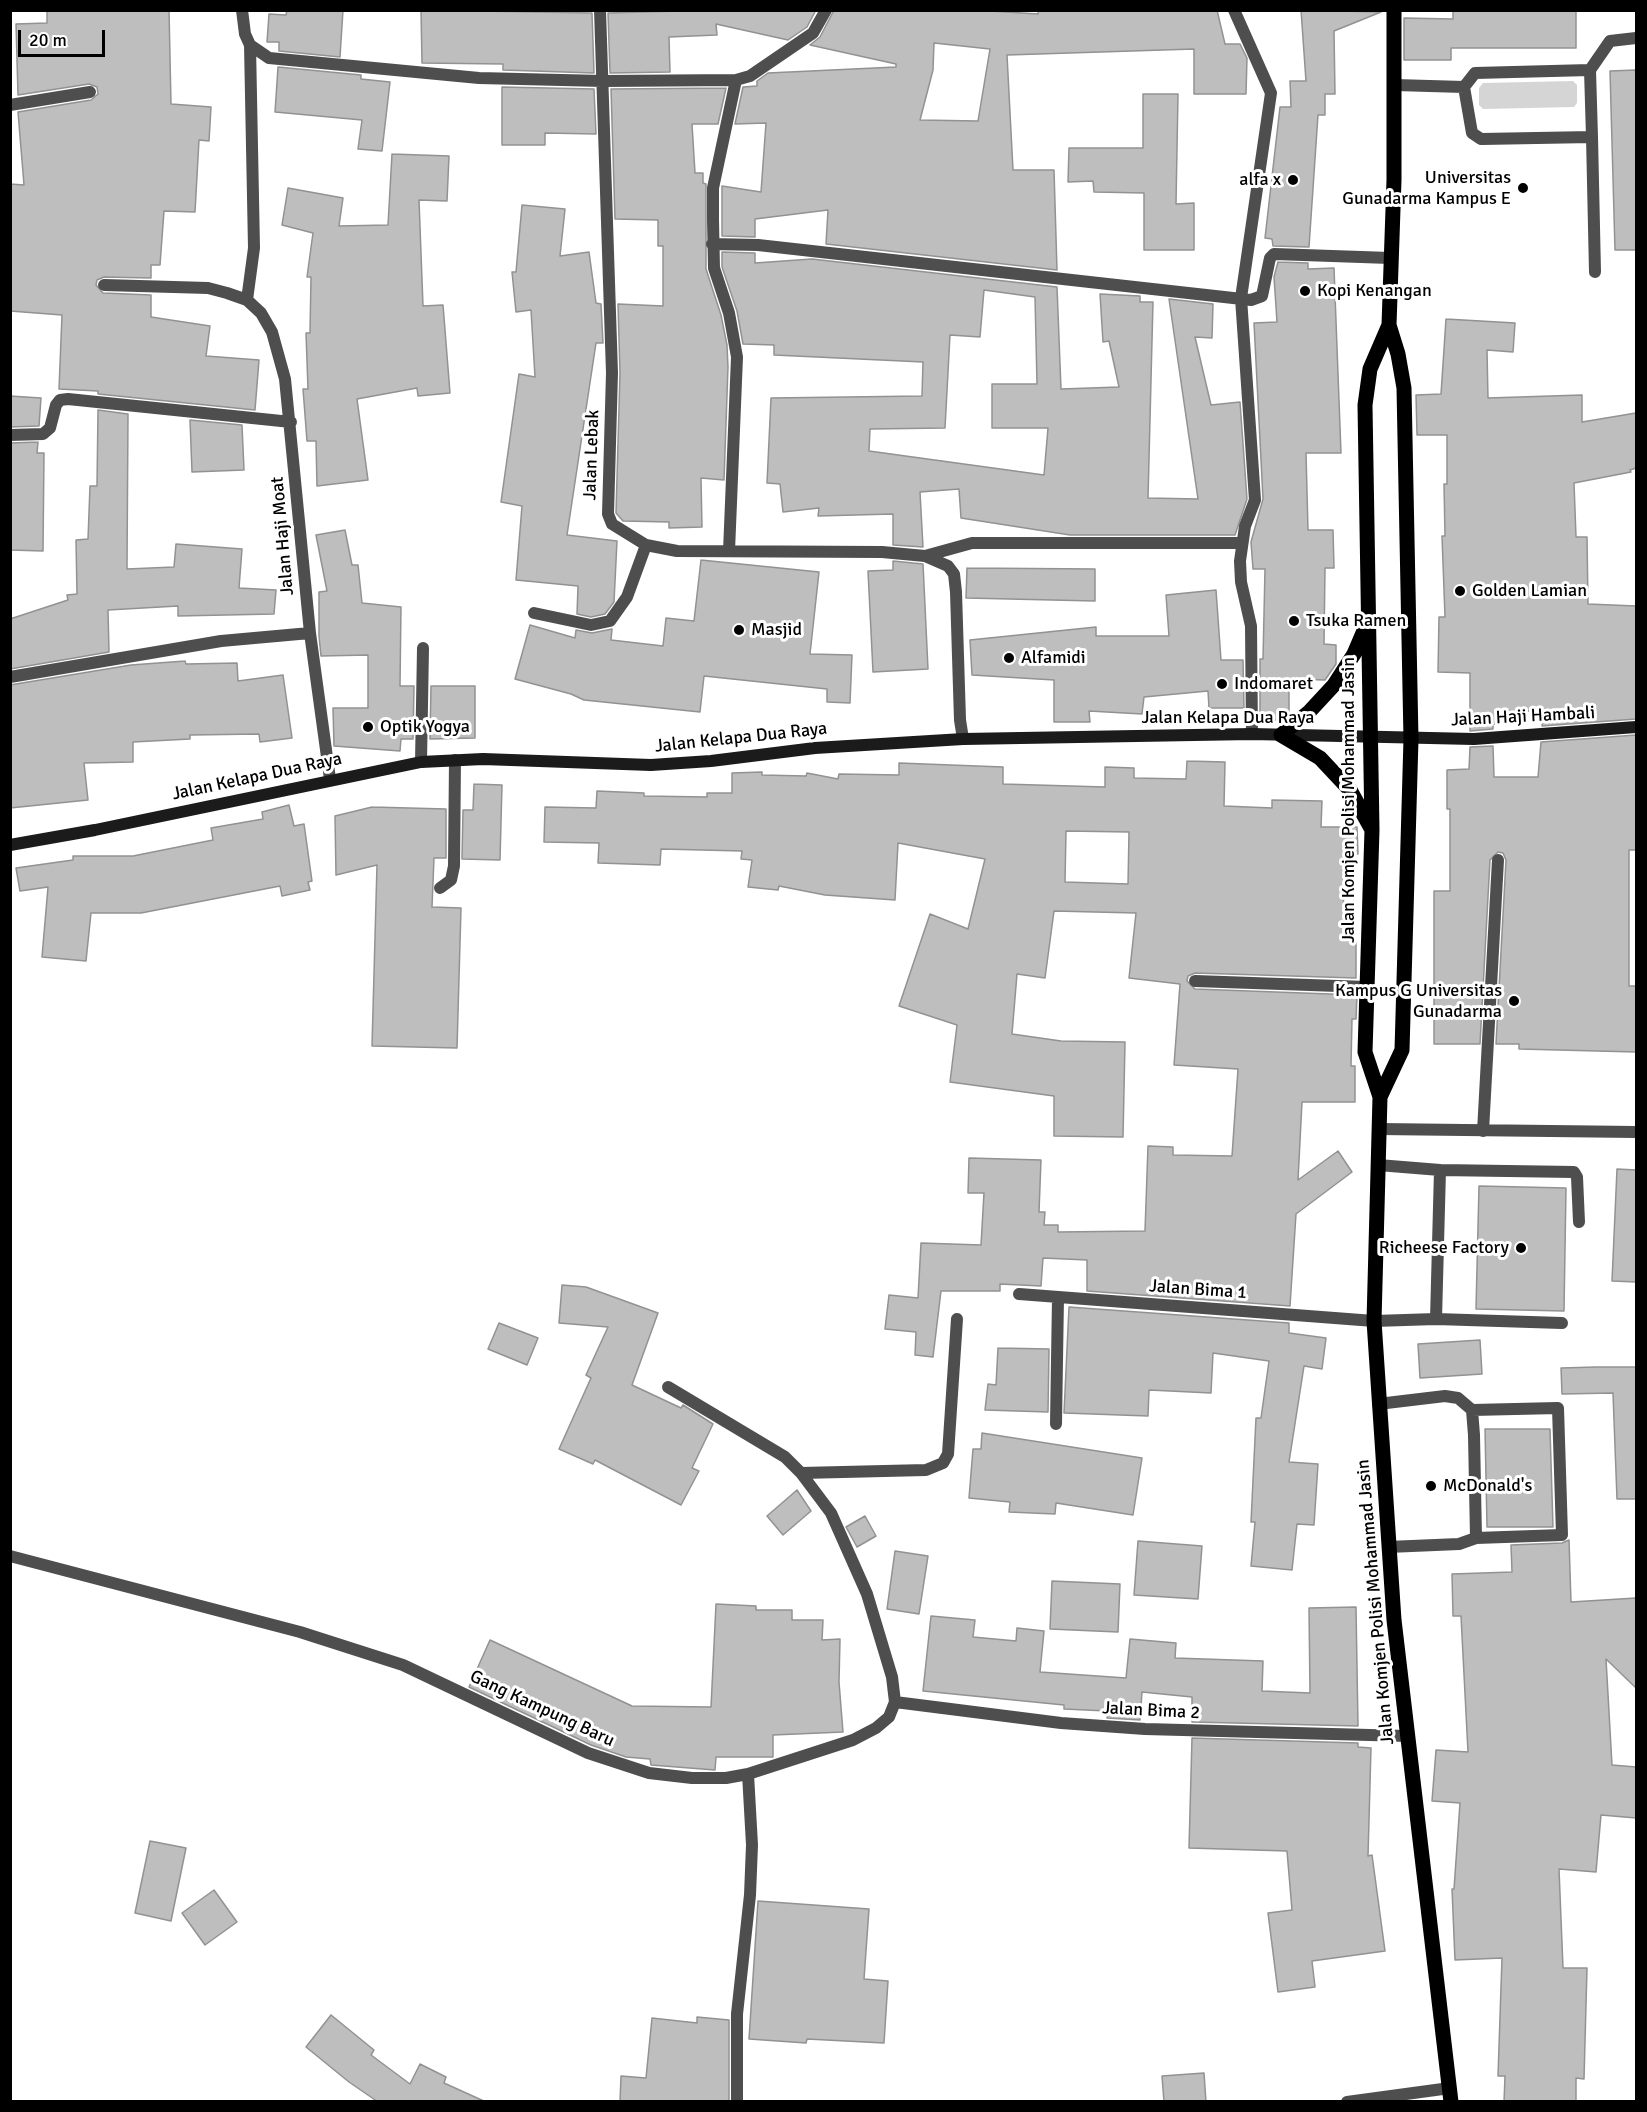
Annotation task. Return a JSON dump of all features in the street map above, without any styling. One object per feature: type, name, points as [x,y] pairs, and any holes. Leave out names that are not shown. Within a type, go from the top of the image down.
[{"type":"main road","name":"Jalan Komjen Polisi Mohammad Jasin","points":[[1380,1097],[1402,1050],[1411,740],[1404,388],[1389,325],[1395,85],[1394,10]]},
{"type":"main road","name":"Jalan Komjen Polisi Mohammad Jasin","points":[[1389,325],[1376,350],[1366,389],[1372,830],[1365,1052],[1380,1097],[1374,1321],[1388,1547],[1407,1736],[1450,2095]]},
{"type":"main road","points":[[1369,621],[1354,654],[1334,685],[1309,712],[1281,735],[1320,758],[1350,790],[1372,830]]},
{"type":"main road","name":"Jalan Haji Hambali","points":[[1411,740],[1520,737],[1636,727]]},
{"type":"main road","name":"Jalan Kelapa Dua Raya","points":[[10,845],[95,830],[330,779],[421,762],[525,760],[651,765],[711,761],[814,748],[963,739],[1252,734],[1411,740]]},
{"type":"street","points":[[104,285],[208,288],[248,300],[254,248],[250,45],[245,34],[242,10]]},
{"type":"street","name":"Jalan Lebak","points":[[600,10],[612,373],[609,514],[612,524],[646,545],[677,551],[882,552],[925,556],[948,566],[954,574],[963,739]]},
{"type":"street","points":[[250,45],[269,58],[284,61],[490,79],[736,80],[750,76],[799,44],[813,33],[826,10]]},
{"type":"street","points":[[1234,10],[1270,93],[1241,298],[1254,500],[1241,543],[1241,582],[1251,626],[1252,734]]},
{"type":"street","points":[[1595,272],[1590,69],[1610,41],[1636,38]]},
{"type":"street","points":[[1590,69],[1482,71],[1474,73],[1464,87],[1470,128],[1475,137],[1592,137]]},
{"type":"street","points":[[729,551],[736,357],[729,313],[717,282],[712,244],[713,188],[736,80]]},
{"type":"street","points":[[1395,85],[1464,87]]},
{"type":"street","points":[[10,105],[90,92]]},
{"type":"street","points":[[712,244],[769,246],[1255,300],[1262,296],[1270,258],[1274,254],[1390,258]]},
{"type":"street","name":"Jalan Haji Moat","points":[[248,300],[261,313],[280,351],[291,422],[310,633],[330,779]]},
{"type":"street","points":[[10,435],[43,434],[50,428],[56,405],[60,400],[68,399],[291,422]]},
{"type":"street","points":[[925,556],[972,543],[1241,543]]},
{"type":"street","points":[[534,613],[591,625],[610,621],[627,597],[646,545]]},
{"type":"street","points":[[10,677],[190,645],[310,633]]},
{"type":"street","points":[[421,762],[423,648]]},
{"type":"street","points":[[440,888],[451,880],[454,866],[455,760]]},
{"type":"street","points":[[1483,1131],[1498,860]]},
{"type":"street","points":[[1195,981],[1367,987]]},
{"type":"street","points":[[1379,1129],[1636,1132]]},
{"type":"street","points":[[1378,1165],[1440,1170],[1574,1172],[1577,1177],[1579,1222]]},
{"type":"street","points":[[1436,1319],[1440,1170]]},
{"type":"street","name":"Jalan Bima 1","points":[[1019,1294],[1374,1321],[1436,1319],[1562,1323]]},
{"type":"street","points":[[1056,1424],[1058,1297]]},
{"type":"street","points":[[801,1473],[926,1470],[943,1462],[948,1454],[957,1319]]},
{"type":"street","points":[[668,1388],[785,1457],[801,1473],[831,1513],[867,1594],[892,1677],[895,1702]]},
{"type":"street","points":[[1378,1404],[1445,1396],[1466,1402],[1472,1410],[1476,1538]]},
{"type":"street","points":[[1388,1547],[1459,1544],[1476,1538],[1562,1535],[1558,1407],[1472,1410]]},
{"type":"street","name":"Gang Kampung Baru","points":[[10,1556],[300,1632],[403,1665],[537,1729],[624,1766],[671,1777],[726,1778],[748,1774],[852,1740],[889,1718],[895,1702]]},
{"type":"street","name":"Jalan Bima 2","points":[[895,1702],[1041,1721],[1145,1729],[1407,1736]]},
{"type":"street","points":[[737,2102],[737,2014],[750,1894],[752,1845],[748,1774]]},
{"type":"street","points":[[1347,2102],[1450,2095]]},
{"type":"shaded area","points":[[1573,81],[1577,85],[1577,103],[1574,107],[1483,109],[1479,105],[1479,88],[1483,83]]},
{"type":"building","points":[[47,10],[169,10],[171,104],[211,107],[209,141],[199,140],[195,212],[164,211],[160,265],[151,265],[151,278],[104,277],[97,280],[96,285],[103,293],[151,295],[151,317],[210,326],[206,356],[259,360],[255,410],[98,394],[98,391],[59,389],[62,315],[10,311],[10,184],[24,185],[18,112],[91,100],[98,94],[97,87],[89,84],[18,95],[16,24],[47,23]]},
{"type":"building","points":[[287,10],[343,10],[340,57],[279,51],[279,42],[267,42],[269,14],[286,15]]},
{"type":"building","points":[[421,10],[592,13],[594,73],[503,70],[503,64],[422,63]]},
{"type":"building","points":[[816,10],[807,27],[788,40],[716,24],[717,35],[669,37],[670,72],[610,73],[608,13]]},
{"type":"building","points":[[834,10],[974,10],[1038,14],[1038,10],[1217,10],[1225,44],[1240,44],[1247,58],[1246,94],[1194,94],[1194,49],[1007,55],[1013,170],[1054,170],[1057,270],[826,244],[828,210],[755,219],[755,237],[722,236],[722,186],[761,192],[766,123],[735,124],[743,87],[757,86],[757,81],[768,73],[896,67],[896,64],[810,45],[820,37]],"holes":[[[934,43],[990,49],[978,121],[920,120],[933,70]]]},
{"type":"building","points":[[1301,10],[1381,12],[1334,31],[1335,94],[1325,94],[1325,115],[1318,115],[1309,247],[1273,246],[1272,239],[1265,238],[1280,107],[1291,107],[1290,81],[1306,81]]},
{"type":"building","points":[[1453,11],[1576,11],[1576,48],[1451,48],[1451,60],[1404,60],[1404,18],[1453,19]]},
{"type":"building","points":[[278,67],[361,75],[361,79],[390,82],[382,151],[358,149],[362,120],[275,112]]},
{"type":"building","points":[[1636,70],[1636,250],[1615,250],[1610,71]]},
{"type":"building","points":[[502,87],[594,89],[596,134],[545,133],[545,145],[502,145]]},
{"type":"building","points":[[726,88],[718,124],[692,124],[695,173],[703,173],[703,183],[706,184],[706,269],[721,315],[727,345],[724,480],[701,478],[702,527],[669,528],[669,522],[623,521],[616,513],[620,373],[618,304],[663,306],[663,246],[658,246],[658,220],[615,219],[611,89]]},
{"type":"building","points":[[1143,94],[1178,94],[1176,204],[1194,203],[1194,250],[1144,250],[1144,193],[1094,192],[1093,181],[1068,182],[1069,148],[1143,148]]},
{"type":"building","points":[[392,154],[449,156],[447,201],[419,200],[423,306],[443,305],[450,393],[418,396],[417,388],[357,399],[368,480],[317,486],[316,441],[307,441],[303,389],[308,389],[306,333],[310,333],[311,277],[307,277],[313,233],[282,225],[288,188],[343,198],[339,226],[388,225]]},
{"type":"building","points":[[522,205],[565,209],[560,256],[589,252],[596,303],[601,304],[603,343],[596,343],[567,535],[617,541],[614,602],[605,614],[591,617],[577,614],[578,586],[516,580],[522,506],[501,502],[519,374],[535,377],[531,310],[516,312],[512,272],[516,272]]},
{"type":"building","points":[[722,252],[755,253],[755,263],[812,259],[1057,287],[1061,389],[1119,387],[1109,341],[1103,342],[1100,294],[1140,296],[1140,302],[1153,302],[1148,498],[1198,499],[1169,299],[1213,304],[1212,338],[1195,337],[1211,405],[1240,402],[1247,499],[1235,535],[1070,535],[961,518],[959,489],[920,492],[923,547],[893,545],[893,514],[818,516],[819,508],[783,512],[780,484],[767,483],[771,398],[922,396],[923,362],[774,355],[774,345],[743,344],[737,311],[722,267]],"holes":[[[984,290],[1035,297],[1037,384],[992,384],[992,428],[1048,428],[1044,475],[869,451],[870,429],[945,428],[950,335],[980,337]]]},
{"type":"building","points":[[1278,262],[1308,263],[1308,269],[1334,268],[1341,453],[1306,453],[1308,530],[1333,530],[1334,568],[1325,568],[1324,644],[1336,645],[1336,664],[1325,680],[1289,679],[1289,716],[1284,720],[1260,720],[1260,659],[1263,659],[1265,569],[1253,569],[1251,542],[1263,499],[1254,323],[1277,322],[1274,277]]},
{"type":"building","points":[[1446,319],[1515,323],[1513,352],[1487,350],[1488,398],[1582,395],[1582,422],[1636,413],[1636,468],[1630,470],[1631,472],[1574,483],[1576,537],[1587,537],[1588,604],[1636,606],[1636,719],[1542,726],[1544,711],[1496,711],[1496,724],[1493,724],[1493,729],[1470,731],[1470,673],[1438,672],[1439,617],[1445,617],[1442,536],[1445,536],[1444,484],[1447,484],[1447,435],[1417,435],[1416,395],[1441,394]]},
{"type":"building","points":[[10,396],[41,398],[39,426],[10,427]]},
{"type":"building","points":[[98,410],[128,414],[127,569],[174,567],[176,544],[242,549],[239,588],[276,590],[274,614],[178,616],[178,606],[108,610],[109,652],[10,669],[10,619],[68,600],[67,595],[77,594],[76,540],[88,539],[90,486],[97,486]]},
{"type":"building","points":[[190,420],[242,425],[244,470],[192,472]]},
{"type":"building","points":[[38,442],[37,453],[44,453],[43,551],[10,550],[10,443]]},
{"type":"building","points":[[345,530],[352,565],[358,565],[362,603],[401,607],[400,686],[414,686],[413,739],[401,739],[400,751],[334,746],[333,708],[368,708],[368,655],[321,656],[319,592],[327,591],[316,535]]},
{"type":"building","name":"Masjid","points":[[701,560],[819,572],[810,654],[852,655],[850,703],[827,702],[827,689],[704,676],[700,712],[584,700],[571,694],[515,679],[530,625],[575,638],[576,630],[592,633],[612,629],[611,640],[663,646],[666,618],[694,621]]},
{"type":"building","points":[[893,561],[923,564],[928,669],[873,672],[868,571],[893,570]]},
{"type":"building","points":[[967,568],[1095,569],[1095,601],[966,598]]},
{"type":"building","points":[[1216,590],[1221,660],[1243,660],[1244,708],[1209,708],[1208,691],[1144,697],[1142,714],[1089,711],[1090,722],[1054,722],[1054,680],[972,675],[970,640],[1096,627],[1096,636],[1169,636],[1166,595]]},
{"type":"building","points":[[185,661],[186,664],[237,663],[238,681],[283,675],[292,738],[260,742],[259,734],[190,735],[190,739],[133,742],[133,762],[84,763],[88,800],[10,808],[10,685],[131,665]]},
{"type":"building","points":[[431,686],[475,686],[475,738],[430,739]]},
{"type":"building","points":[[1636,735],[1636,850],[1629,850],[1629,986],[1636,986],[1636,1052],[1519,1049],[1519,1044],[1496,1044],[1506,860],[1503,853],[1498,852],[1490,860],[1480,1044],[1434,1044],[1434,891],[1450,891],[1450,809],[1447,809],[1447,770],[1469,769],[1470,747],[1493,746],[1494,777],[1538,777],[1541,742]]},
{"type":"building","points":[[1187,761],[1225,762],[1224,806],[1272,808],[1272,800],[1322,801],[1321,827],[1357,827],[1358,854],[1343,854],[1344,940],[1356,941],[1356,978],[1195,973],[1188,976],[1187,981],[1195,989],[1357,995],[1356,1019],[1352,1019],[1351,1066],[1355,1066],[1355,1102],[1302,1102],[1298,1180],[1338,1151],[1352,1172],[1296,1214],[1290,1306],[1087,1291],[1087,1260],[1043,1258],[1041,1286],[1000,1284],[1000,1291],[941,1291],[933,1357],[915,1355],[916,1332],[885,1329],[889,1295],[918,1298],[921,1243],[981,1245],[984,1193],[968,1193],[969,1158],[1041,1160],[1039,1212],[1045,1212],[1044,1225],[1058,1225],[1058,1232],[1145,1231],[1148,1146],[1173,1147],[1173,1155],[1232,1156],[1238,1069],[1174,1065],[1180,984],[1129,978],[1136,913],[1054,911],[1045,978],[1017,974],[1012,1034],[1061,1041],[1125,1042],[1123,1137],[1054,1136],[1054,1096],[950,1082],[957,1025],[899,1006],[930,914],[968,929],[985,859],[898,843],[895,900],[825,895],[779,886],[778,890],[748,887],[752,860],[741,859],[742,851],[661,849],[660,865],[598,863],[599,843],[544,842],[545,807],[596,808],[597,791],[644,793],[644,796],[707,797],[707,793],[732,793],[732,773],[762,772],[762,775],[806,776],[807,773],[838,779],[839,774],[899,775],[899,763],[1003,767],[1003,784],[1105,787],[1105,767],[1134,768],[1134,778],[1186,779]],"holes":[[[1066,831],[1129,832],[1128,884],[1065,882]]]},
{"type":"building","points":[[474,784],[502,785],[500,860],[462,859],[463,810],[473,810]]},
{"type":"building","points":[[289,805],[294,826],[304,824],[312,881],[308,882],[310,890],[282,896],[280,886],[141,913],[91,913],[86,961],[42,957],[48,887],[20,891],[16,868],[73,860],[73,856],[133,856],[213,840],[211,828],[263,819],[262,812]]},
{"type":"building","points":[[372,807],[446,809],[446,858],[434,858],[432,907],[461,908],[457,1048],[372,1046],[377,865],[336,875],[335,816]]},
{"type":"building","points":[[1617,1169],[1636,1170],[1636,1282],[1612,1281]]},
{"type":"building","name":"Richeese Factory","points":[[1479,1186],[1566,1188],[1564,1311],[1476,1309]]},
{"type":"building","points":[[562,1285],[586,1287],[658,1313],[632,1385],[681,1408],[683,1405],[713,1424],[692,1468],[699,1471],[681,1505],[595,1460],[593,1464],[559,1449],[591,1378],[586,1375],[608,1327],[559,1323]]},
{"type":"building","points":[[1069,1307],[1289,1323],[1289,1333],[1326,1338],[1322,1369],[1304,1366],[1289,1462],[1318,1464],[1314,1525],[1297,1524],[1292,1570],[1251,1566],[1255,1522],[1251,1522],[1256,1418],[1261,1418],[1269,1361],[1213,1353],[1211,1393],[1149,1390],[1148,1416],[1064,1413]]},
{"type":"building","points":[[499,1323],[538,1338],[527,1365],[488,1349]]},
{"type":"building","points":[[1480,1340],[1482,1374],[1420,1378],[1418,1344]]},
{"type":"building","points":[[998,1348],[1049,1349],[1048,1412],[985,1410],[988,1384],[996,1385]]},
{"type":"building","points":[[1636,1367],[1636,1499],[1617,1499],[1613,1393],[1562,1394],[1561,1368]]},
{"type":"building","points":[[1485,1429],[1550,1429],[1553,1527],[1487,1527]]},
{"type":"building","points":[[982,1433],[1142,1458],[1133,1515],[1056,1503],[1055,1514],[1009,1512],[1010,1502],[969,1498],[973,1449],[981,1449]]},
{"type":"building","points":[[797,1490],[811,1511],[783,1535],[767,1516]]},
{"type":"building","points":[[865,1516],[876,1536],[857,1547],[846,1527]]},
{"type":"building","points":[[1569,1540],[1571,1602],[1636,1598],[1636,1688],[1606,1659],[1612,1765],[1636,1767],[1636,1818],[1601,1815],[1596,1872],[1559,1869],[1563,1968],[1587,1968],[1584,2079],[1576,2078],[1576,2102],[1504,2102],[1505,2076],[1498,2076],[1502,1958],[1455,1960],[1452,1889],[1454,1889],[1460,1803],[1432,1801],[1436,1750],[1468,1752],[1461,1616],[1453,1616],[1452,1574],[1512,1572],[1511,1545],[1562,1543]]},
{"type":"building","points":[[1138,1541],[1202,1546],[1198,1599],[1134,1595]]},
{"type":"building","points":[[895,1551],[928,1556],[919,1614],[887,1609]]},
{"type":"building","points":[[1052,1581],[1120,1584],[1118,1632],[1050,1629]]},
{"type":"building","points":[[716,1604],[756,1606],[756,1610],[792,1610],[792,1620],[823,1620],[822,1640],[840,1639],[839,1682],[843,1732],[773,1735],[773,1757],[716,1757],[715,1770],[651,1765],[650,1759],[626,1757],[591,1745],[469,1687],[490,1640],[632,1706],[711,1707]]},
{"type":"building","points":[[1356,1607],[1358,1726],[1192,1722],[1192,1697],[1142,1692],[1140,1720],[1107,1718],[1107,1711],[1064,1709],[1064,1705],[923,1691],[931,1616],[975,1620],[973,1637],[1016,1641],[1017,1628],[1044,1631],[1040,1672],[1126,1678],[1130,1639],[1176,1643],[1175,1658],[1263,1661],[1262,1691],[1310,1693],[1309,1608]]},
{"type":"building","points":[[1192,1738],[1358,1743],[1358,1747],[1371,1748],[1368,1856],[1372,1855],[1385,1951],[1312,1961],[1315,1987],[1278,1992],[1268,1913],[1292,1910],[1287,1851],[1189,1848]]},
{"type":"building","points":[[150,1841],[186,1848],[171,1921],[135,1913]]},
{"type":"building","points":[[214,1890],[237,1922],[205,1945],[182,1913]]},
{"type":"building","points":[[758,1901],[869,1909],[864,1979],[888,1981],[884,2043],[807,2039],[806,2043],[749,2039]]},
{"type":"building","points":[[331,2015],[374,2050],[371,2055],[410,2084],[420,2064],[446,2077],[444,2083],[486,2102],[378,2102],[306,2047]]},
{"type":"building","points":[[697,2017],[729,2020],[729,2102],[620,2102],[621,2076],[646,2078],[652,2018],[697,2023]]},
{"type":"building","points":[[1204,2073],[1206,2102],[1164,2102],[1162,2076]]},
{"type":"place","name":"alfa x","points":[[1293,180]]},
{"type":"place","name":"Universitas Gunadarma Kampus E","points":[[1523,188]]},
{"type":"place","name":"Kopi Kenangan","points":[[1305,291]]},
{"type":"place","name":"Golden Lamian","points":[[1460,591]]},
{"type":"place","name":"Tsuka Ramen","points":[[1294,621]]},
{"type":"place","name":"Masjid","points":[[739,630]]},
{"type":"place","name":"Alfamidi","points":[[1009,658]]},
{"type":"place","name":"Indomaret","points":[[1222,684]]},
{"type":"place","name":"Optik Yogya","points":[[368,727]]},
{"type":"place","name":"Kampus G Universitas Gunadarma","points":[[1514,1001]]},
{"type":"place","name":"Richeese Factory","points":[[1521,1248]]},
{"type":"place","name":"McDonald's","points":[[1431,1486]]}]
